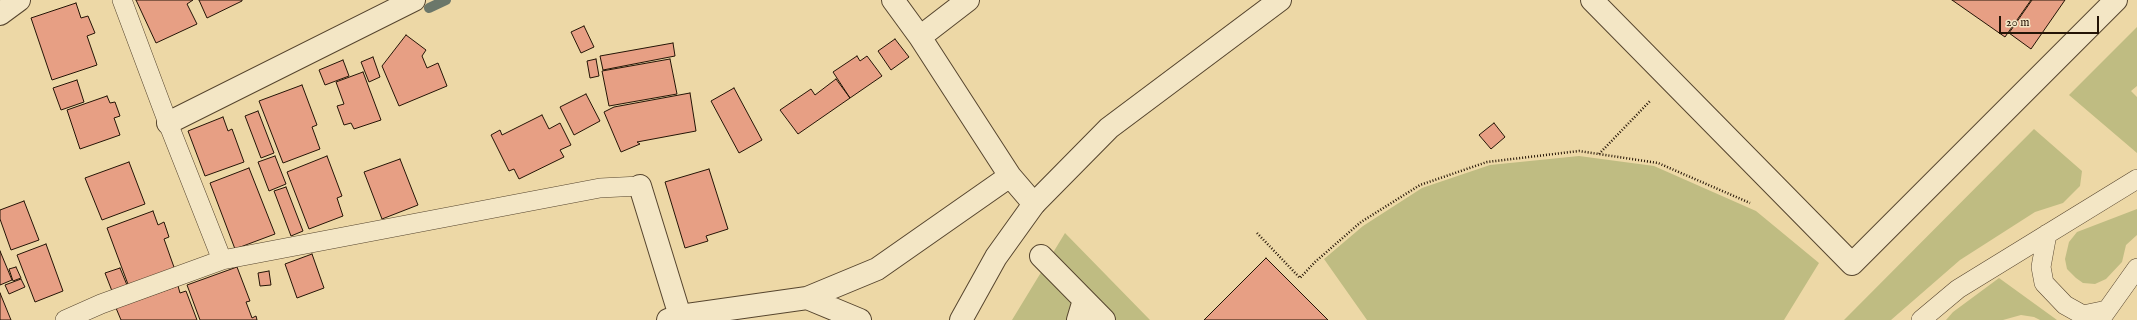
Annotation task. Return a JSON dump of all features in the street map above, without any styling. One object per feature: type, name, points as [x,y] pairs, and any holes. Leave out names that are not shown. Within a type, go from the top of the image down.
[{"type":"street","points":[[0,14],[20,0]]},
{"type":"street","points":[[168,123],[414,0]]},
{"type":"street","points":[[893,0],[920,37],[1010,176],[1034,204]]},
{"type":"street","points":[[920,37],[968,0]]},
{"type":"street","points":[[961,320],[996,257],[1034,204],[1109,128],[1280,0]]},
{"type":"street","points":[[1592,0],[1852,264],[2116,0]]},
{"type":"street","points":[[640,186],[676,319],[807,298],[877,269],[1010,176]]},
{"type":"street","points":[[1041,256],[1081,310],[1104,320]]},
{"type":"street","points":[[807,298],[860,320]]},
{"type":"lane","points":[[122,0],[168,123],[222,260]]},
{"type":"lane","points":[[1921,320],[1958,289],[2137,179]]},
{"type":"lane","points":[[65,320],[101,304],[222,260],[600,188],[640,186]]},
{"type":"lane","points":[[2047,234],[2041,267],[2044,283],[2065,305],[2083,315],[2104,315],[2137,268]]},
{"type":"path","points":[[1599,154],[1670,80]]},
{"type":"path","points":[[1257,233],[1300,278],[1361,222],[1420,185],[1487,162],[1579,151],[1658,163],[1770,212],[1785,196]]},
{"type":"shaded area","points":[[2137,27],[2137,86],[2131,91],[2137,97],[2137,153],[2069,95]]},
{"type":"shaded area","points":[[2034,129],[2082,171],[2080,186],[2063,203],[2035,212],[1960,260],[1891,320],[1844,320]]},
{"type":"shaded area","points":[[1579,156],[1654,166],[1756,211],[1819,263],[1784,320],[1367,320],[1324,259],[1363,226],[1422,188],[1490,165]]},
{"type":"shaded area","points":[[2137,209],[2137,235],[2126,245],[2122,262],[2106,279],[2095,284],[2083,283],[2067,269],[2065,259],[2069,242],[2077,232]]},
{"type":"shaded area","points":[[1065,233],[1150,320],[1012,320]]},
{"type":"shaded area","points":[[1999,278],[2057,320],[2040,320],[2034,317],[2021,315],[2003,320],[1946,320],[1953,312]]},
{"type":"building","points":[[136,0],[193,0],[187,4],[197,24],[156,43]]},
{"type":"building","points":[[199,0],[242,0],[242,1],[207,18]]},
{"type":"building","points":[[1952,0],[2031,0],[2005,37]]},
{"type":"building","points":[[2032,0],[2065,0],[2031,49],[2009,33]]},
{"type":"building","points":[[76,3],[81,18],[88,16],[95,33],[87,36],[97,65],[52,80],[31,18]]},
{"type":"building","points":[[584,26],[594,47],[581,53],[571,32]]},
{"type":"building","points":[[406,35],[426,50],[422,56],[427,68],[438,63],[447,86],[399,106],[382,66]]},
{"type":"building","points":[[895,39],[909,57],[891,70],[878,51]]},
{"type":"building","points":[[673,43],[675,56],[603,70],[600,56]]},
{"type":"building","points":[[857,56],[860,61],[867,56],[882,76],[850,98],[833,72]]},
{"type":"building","points":[[373,57],[380,77],[369,82],[361,62]]},
{"type":"building","points":[[596,59],[599,76],[590,78],[587,61]]},
{"type":"building","points":[[670,59],[677,94],[609,106],[602,71]]},
{"type":"building","points":[[343,60],[349,76],[325,85],[319,70]]},
{"type":"building","points":[[363,72],[381,120],[354,129],[351,123],[344,125],[337,106],[344,104],[336,82]]},
{"type":"building","points":[[836,79],[850,98],[798,134],[780,110],[811,89],[815,95]]},
{"type":"building","points":[[77,80],[84,102],[61,110],[53,88]]},
{"type":"building","points":[[302,85],[317,125],[312,127],[320,149],[283,163],[259,101]]},
{"type":"building","points":[[734,88],[762,140],[739,153],[711,101]]},
{"type":"building","points":[[690,93],[696,131],[637,142],[640,144],[621,152],[604,112],[614,107]]},
{"type":"building","points":[[586,94],[600,121],[574,135],[560,107]]},
{"type":"building","points":[[107,96],[110,103],[115,102],[120,116],[114,118],[120,135],[80,149],[67,110]]},
{"type":"building","points":[[258,111],[274,153],[261,158],[245,116]]},
{"type":"building","points":[[542,115],[549,129],[560,123],[571,145],[560,150],[564,157],[519,179],[514,169],[509,171],[491,135],[500,130],[502,135]]},
{"type":"building","points":[[223,117],[228,131],[232,129],[244,162],[205,176],[188,131]]},
{"type":"building","points":[[1494,123],[1505,137],[1491,149],[1479,135]]},
{"type":"building","points":[[275,156],[286,184],[269,191],[258,162]]},
{"type":"building","points":[[327,156],[342,196],[337,198],[343,216],[309,229],[287,172]]},
{"type":"building","points":[[400,159],[418,205],[382,219],[364,172]]},
{"type":"building","points":[[129,162],[145,204],[102,220],[85,178]]},
{"type":"building","points":[[249,168],[275,234],[235,249],[210,183]]},
{"type":"building","points":[[709,169],[728,229],[706,236],[708,241],[685,248],[665,182]]},
{"type":"building","points":[[286,187],[303,231],[291,236],[274,191]]},
{"type":"building","points":[[24,201],[39,240],[11,250],[0,219],[0,210]]},
{"type":"building","points":[[153,211],[158,225],[164,222],[169,237],[164,239],[175,270],[129,287],[107,228]]},
{"type":"building","points":[[46,244],[63,291],[35,302],[17,255]]},
{"type":"building","points":[[0,251],[12,280],[0,285]]},
{"type":"building","points":[[312,254],[324,288],[297,298],[285,264]]},
{"type":"building","points":[[1266,258],[1328,320],[1204,320]]},
{"type":"building","points":[[16,267],[21,278],[13,281],[9,269]]},
{"type":"building","points":[[237,267],[250,301],[246,302],[252,318],[256,316],[257,320],[200,320],[187,285]]},
{"type":"building","points":[[120,268],[127,285],[112,291],[105,273]]},
{"type":"building","points":[[269,271],[271,285],[260,286],[258,273]]},
{"type":"building","points":[[21,279],[25,287],[9,294],[5,285]]},
{"type":"building","points":[[178,286],[180,293],[186,291],[197,320],[121,320],[116,308]]},
{"type":"building","points":[[0,293],[11,320],[0,320]]},
{"type":"waterway","points":[[429,8],[446,0]]}]
